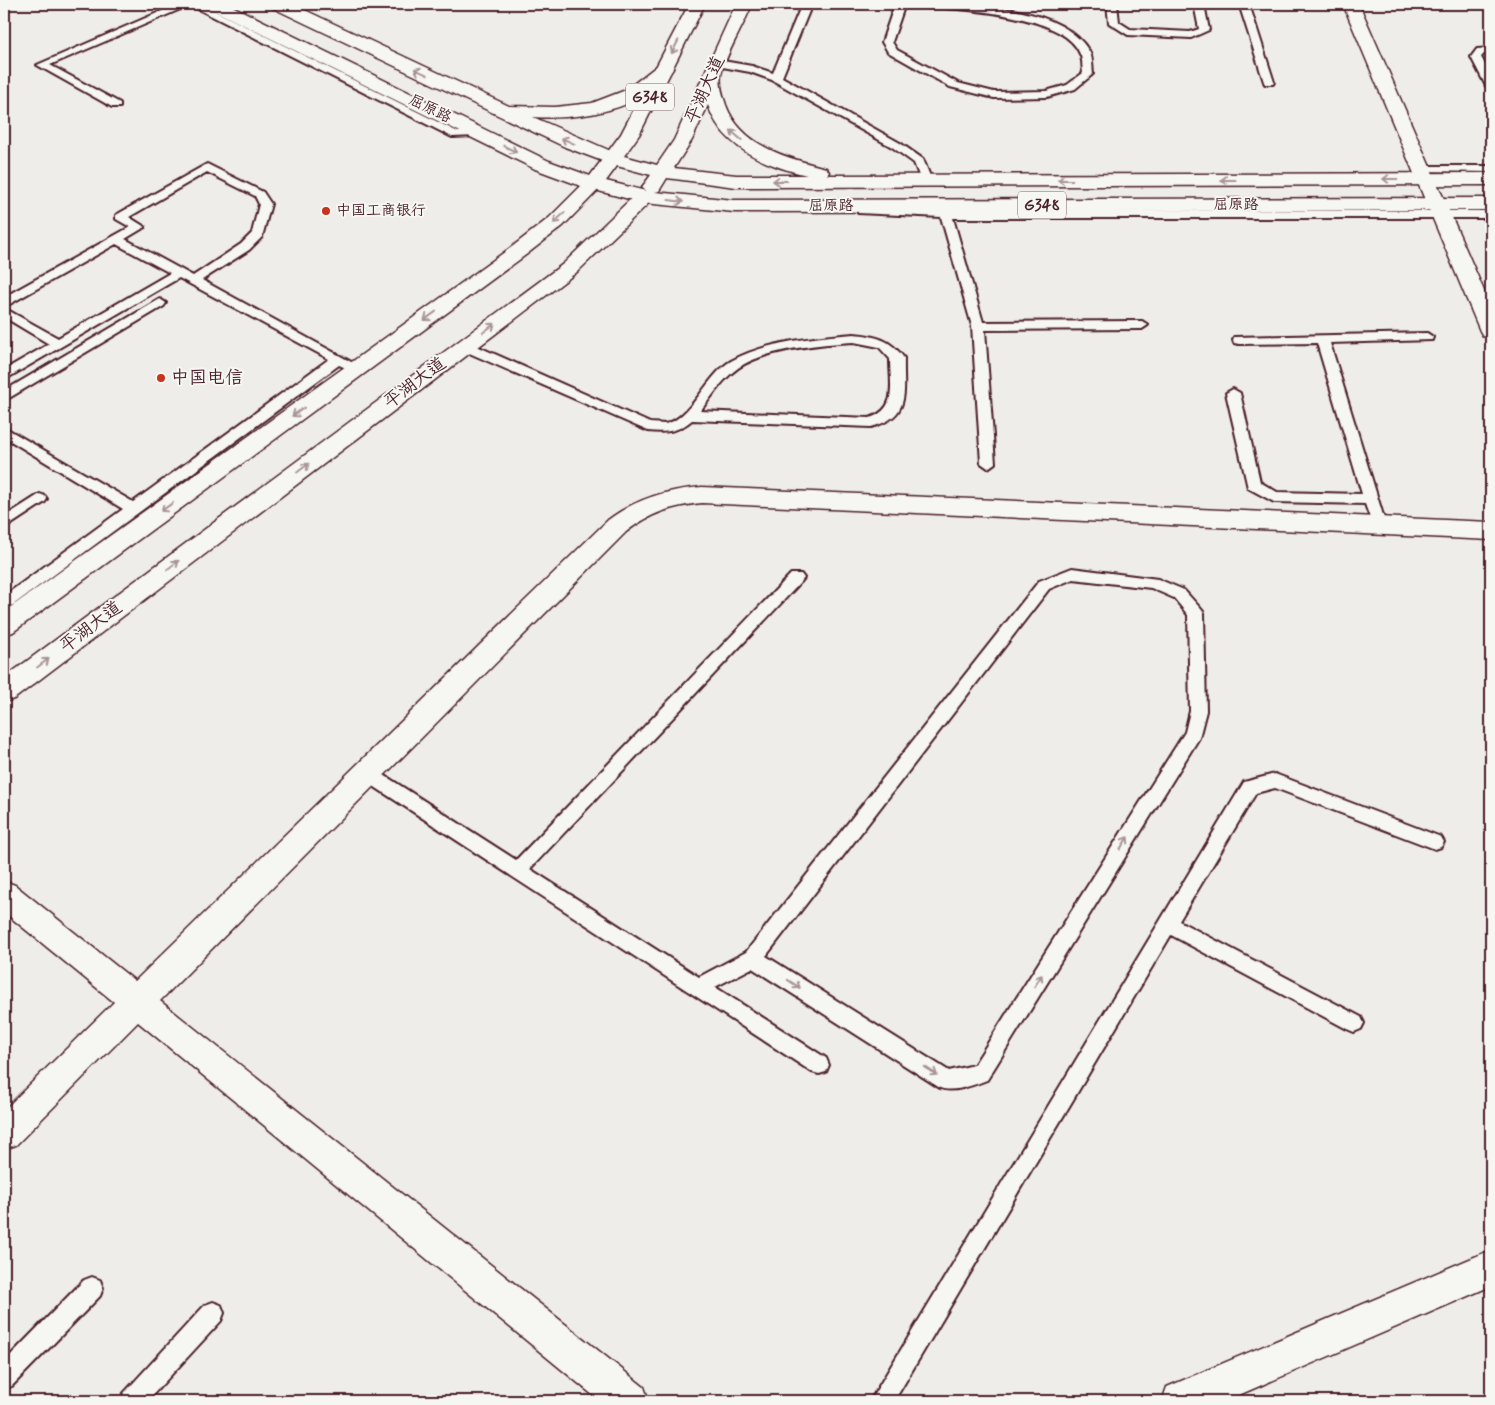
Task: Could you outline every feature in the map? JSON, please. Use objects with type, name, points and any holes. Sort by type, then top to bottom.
[{"type":"main road","name":"屈原路","points":[[215,4],[542,165],[594,184],[644,198],[734,206],[1439,209],[1491,204]]},
{"type":"main road","name":"屈原路","points":[[279,4],[572,143],[614,159],[663,174],[698,180],[897,181],[1424,174],[1491,179]]},
{"type":"main road","name":"G348","points":[[594,184],[630,135],[697,4]]},
{"type":"main road","name":"平湖大道","points":[[4,692],[570,268],[644,198],[663,174],[683,140],[744,4]]},
{"type":"main road","points":[[1351,4],[1491,331]]},
{"type":"main road","points":[[484,102],[508,109],[534,113],[562,113],[590,108],[614,102],[635,92],[653,81],[664,69]]},
{"type":"main road","points":[[715,69],[711,93],[717,111],[730,130],[750,147],[780,161],[816,172],[855,178],[897,181]]},
{"type":"main road","points":[[4,625],[347,364],[520,250],[556,222],[594,184]]},
{"type":"main road","points":[[4,1133],[617,526],[634,512],[656,502],[702,495],[1491,531]]},
{"type":"main road","points":[[4,894],[630,1401]]},
{"type":"main road","points":[[1181,1401],[1491,1268]]},
{"type":"lane","points":[[116,105],[42,65],[186,4]]},
{"type":"lane","points":[[194,4],[456,135],[478,133]]},
{"type":"lane","points":[[776,78],[807,4]]},
{"type":"lane","points":[[900,4],[886,42],[893,52],[954,85],[975,92],[994,95],[1047,94],[1071,87],[1088,74],[1090,60],[1082,46],[1069,35],[1053,26],[1006,7],[930,4]]},
{"type":"lane","points":[[1112,4],[1114,23],[1128,32],[1191,35],[1204,30],[1199,4]]},
{"type":"lane","points":[[1244,4],[1269,82]]},
{"type":"lane","points":[[1491,51],[1481,51],[1476,57],[1491,86]]},
{"type":"lane","points":[[715,69],[752,69],[776,78],[896,145],[919,161],[926,180]]},
{"type":"lane","points":[[4,302],[140,227],[120,217],[207,167],[259,194],[265,204],[258,234],[245,247],[193,281]]},
{"type":"lane","points":[[1424,174],[1491,168]]},
{"type":"lane","points":[[734,206],[946,214],[1439,209],[1491,215]]},
{"type":"lane","points":[[946,214],[978,326],[988,463]]},
{"type":"lane","points":[[4,604],[134,510],[347,364],[116,239]]},
{"type":"lane","points":[[4,376],[178,272]]},
{"type":"lane","points":[[4,397],[160,303]]},
{"type":"lane","points":[[4,312],[58,344]]},
{"type":"lane","points":[[978,326],[1142,325]]},
{"type":"lane","points":[[1239,340],[1427,337]]},
{"type":"lane","points":[[464,346],[648,427],[668,428],[689,415],[718,378],[735,364],[757,354],[810,342],[858,338],[883,343],[896,358],[896,406],[887,417],[871,423],[689,415]]},
{"type":"lane","points":[[1322,339],[1379,526]]},
{"type":"lane","points":[[1233,393],[1254,485],[1274,496],[1371,500]]},
{"type":"lane","points":[[4,431],[134,510]]},
{"type":"lane","points":[[4,524],[40,499]]},
{"type":"lane","points":[[698,987],[753,958],[1044,585],[1072,573],[1153,583],[1179,594],[1196,612],[1198,711],[1193,733],[980,1073],[947,1081],[753,958]]},
{"type":"lane","points":[[517,871],[796,578]]},
{"type":"lane","points":[[366,773],[819,1065]]},
{"type":"lane","points":[[882,1401],[1250,787],[1276,781],[1435,842]]},
{"type":"lane","points":[[1168,924],[1354,1023]]},
{"type":"lane","points":[[4,1378],[92,1288]]},
{"type":"lane","points":[[132,1401],[213,1313]]},
{"type":"place","name":"中国工商银行","points":[[326,211]]},
{"type":"place","name":"中国电信","points":[[161,378]]}]
